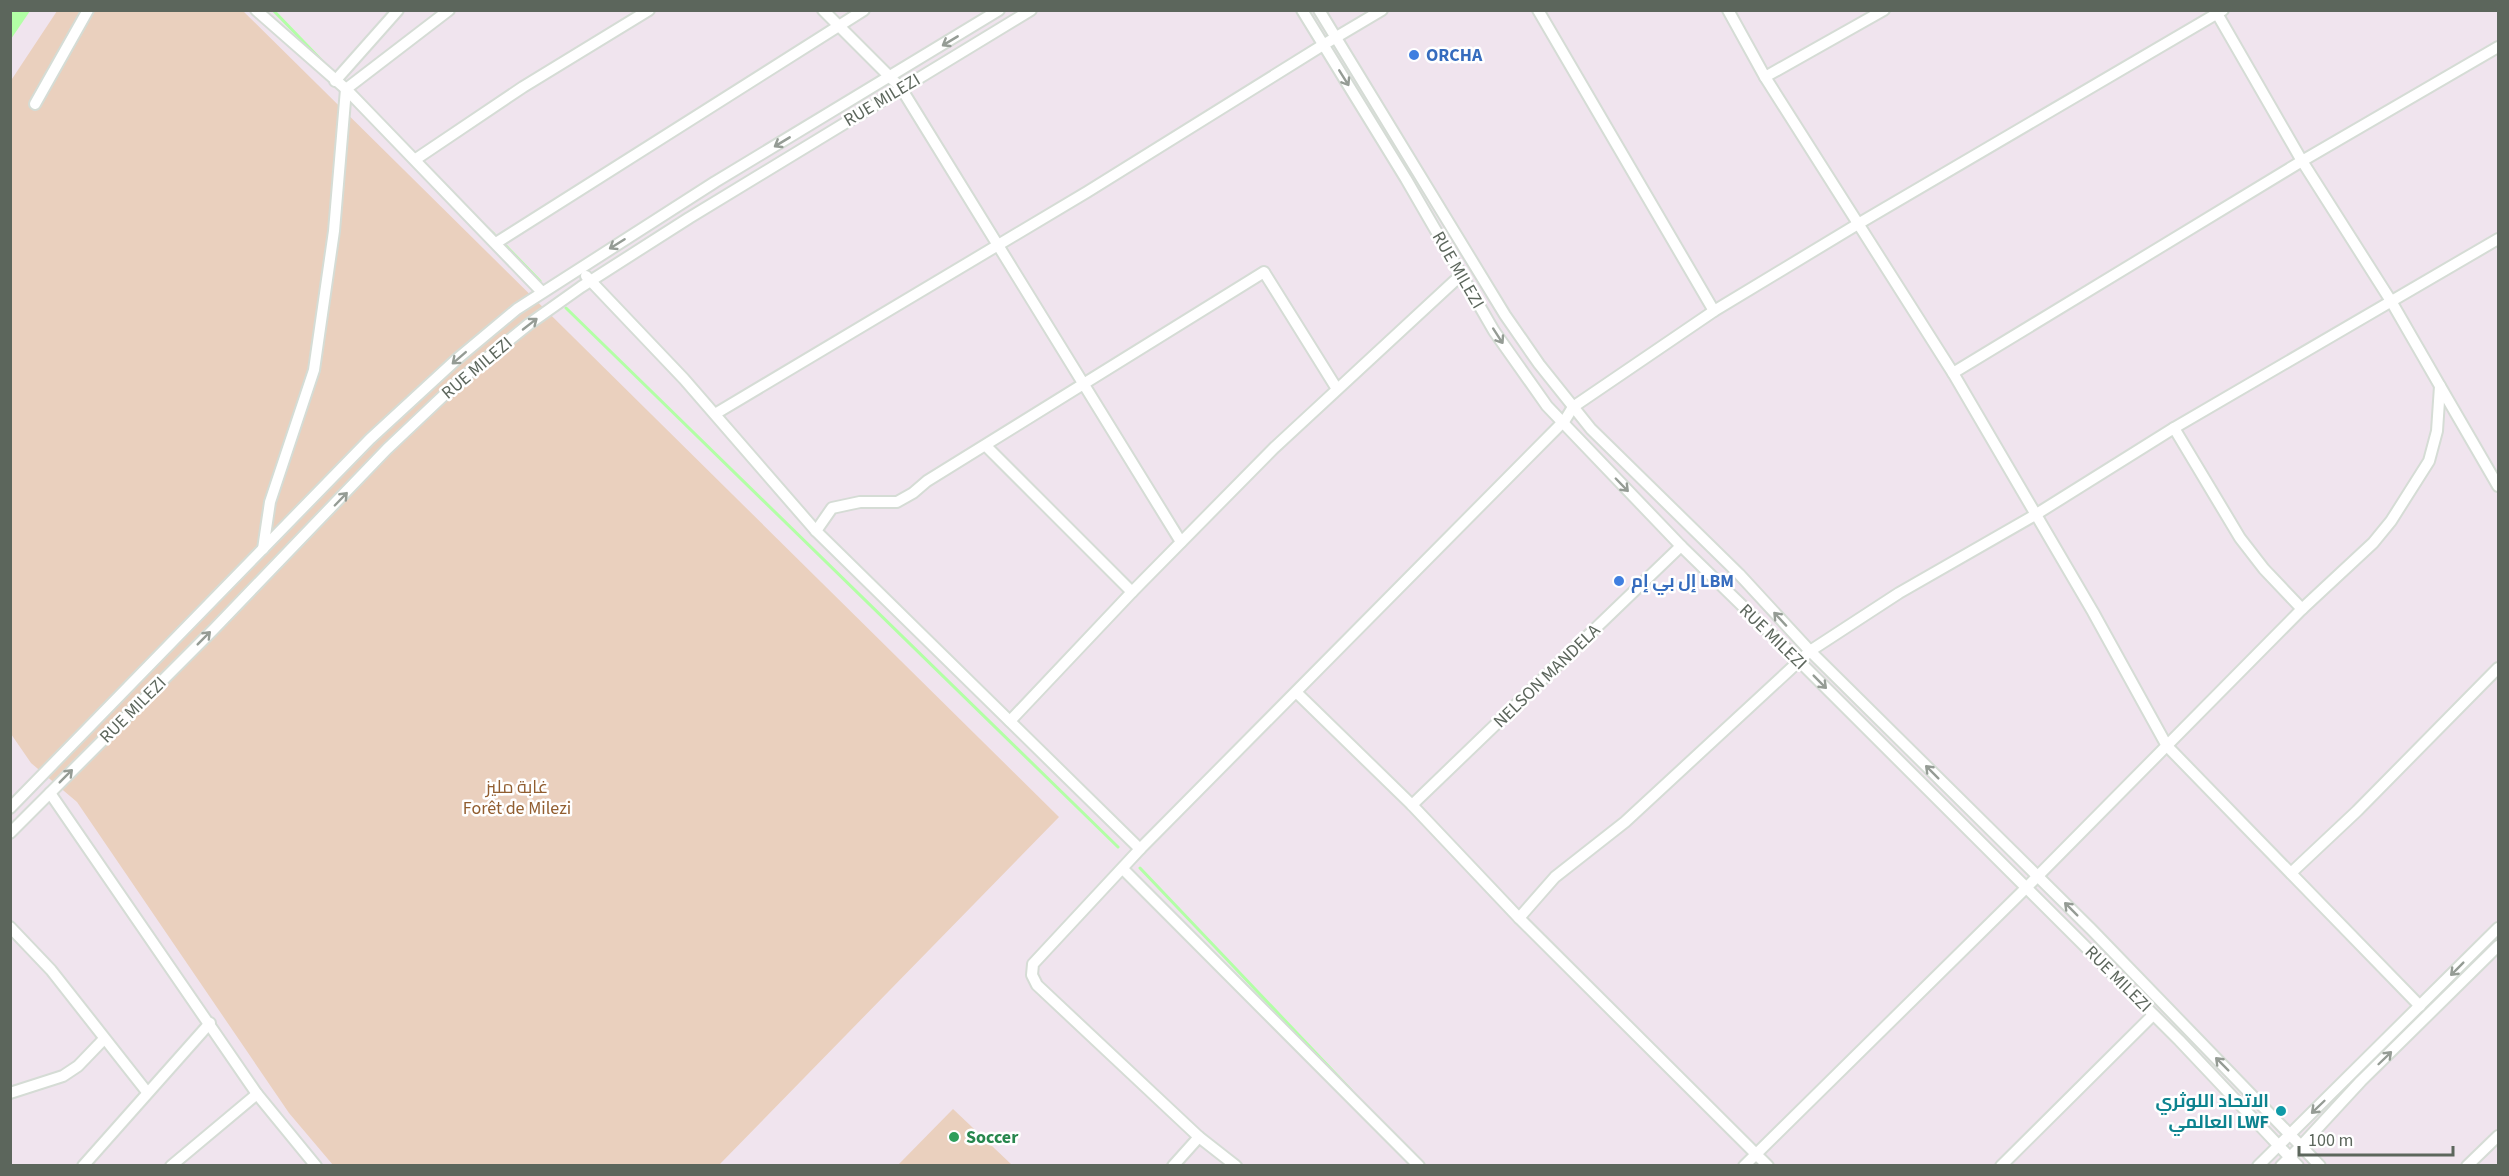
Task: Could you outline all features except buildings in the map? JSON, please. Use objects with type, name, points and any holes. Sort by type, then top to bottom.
[{"type":"street","points":[[35,104],[88,10]]},
{"type":"street","points":[[256,10],[346,89],[542,291]]},
{"type":"street","points":[[335,81],[398,10]]},
{"type":"street","points":[[263,549],[270,502],[314,370],[334,231],[346,89],[449,10]]},
{"type":"street","points":[[416,159],[523,87],[649,10]]},
{"type":"street","points":[[823,10],[902,88],[999,244],[1082,385],[1181,542]]},
{"type":"street","points":[[496,243],[864,10]]},
{"type":"street","name":"RUE MILEZI","points":[[10,808],[370,439],[457,359],[517,309],[579,268],[999,10]]},
{"type":"street","name":"RUE MILEZI","points":[[10,833],[222,620],[387,449],[460,381],[529,324],[590,280],[1031,10]]},
{"type":"street","name":"RUE MILEZI","points":[[1302,10],[1519,369],[1547,406],[1681,546],[2153,1015],[2298,1166]]},
{"type":"street","name":"RUE MILEZI","points":[[1319,10],[1505,315],[1592,429],[1739,574],[1810,651],[2037,876],[2320,1166]]},
{"type":"street","points":[[716,414],[1087,192],[1382,10]]},
{"type":"street","points":[[1538,10],[1714,311]]},
{"type":"street","points":[[1728,10],[1765,77],[1953,373],[2093,612],[2167,746],[2420,1006]]},
{"type":"street","points":[[1765,77],[1884,10]]},
{"type":"street","points":[[1236,1166],[1199,1137],[1037,985],[1032,975],[1033,964],[1140,849],[1298,693],[1562,423],[1573,407],[1714,311],[2218,12],[2302,161],[2391,301],[2499,486]]},
{"type":"street","points":[[1953,373],[2302,161],[2499,47]]},
{"type":"street","points":[[1519,918],[1555,877],[1625,822],[1810,651],[1899,593],[2036,515],[2174,428],[2499,239]]},
{"type":"street","points":[[579,268],[716,414],[816,531],[1140,849]]},
{"type":"street","points":[[816,531],[832,508],[860,502],[897,502],[1263,272],[1337,389]]},
{"type":"street","points":[[1010,721],[1132,592],[1274,448],[1461,275]]},
{"type":"street","points":[[1744,1166],[2026,888],[2302,609],[2373,543],[2415,486],[2429,461],[2437,431],[2440,386]]},
{"type":"street","points":[[2174,428],[2240,538],[2264,569],[2302,609]]},
{"type":"street","points":[[987,446],[1132,592]]},
{"type":"street","name":"NELSON MANDELA","points":[[1412,805],[1681,546]]},
{"type":"street","points":[[2291,873],[2357,811],[2499,668]]},
{"type":"street","points":[[1298,693],[1412,805],[1519,918],[1768,1166]]},
{"type":"street","points":[[50,793],[257,1094],[316,1166]]},
{"type":"street","points":[[1123,869],[1419,1166]]},
{"type":"street","points":[[10,927],[51,970],[147,1092]]},
{"type":"street","points":[[2258,1166],[2499,928]]},
{"type":"street","points":[[2281,1166],[2361,1081],[2499,946]]},
{"type":"street","points":[[2001,1166],[2153,1015]]},
{"type":"street","points":[[83,1166],[210,1023]]},
{"type":"street","points":[[10,1093],[63,1076],[78,1066],[104,1040]]},
{"type":"street","points":[[171,1166],[257,1094]]},
{"type":"street","points":[[2467,1166],[2499,1136]]},
{"type":"street","points":[[1173,1166],[1199,1137]]},
{"type":"green space","name":"غابة مليز Forêt de Milezi","points":[[57,11],[243,11],[1059,817],[719,1165],[333,1165],[289,1113],[77,802],[31,763],[11,734],[10,82]]},
{"type":"green space","name":"Soccer","points":[[953,1109],[1012,1165],[898,1165]]},
{"type":"shaded area","points":[[10,11],[30,11],[11,39]]},
{"type":"waterway","points":[[273,10],[327,66]]},
{"type":"waterway","points":[[484,225],[494,234]]},
{"type":"waterway","points":[[506,246],[540,281]]},
{"type":"waterway","points":[[566,308],[1118,847]]},
{"type":"waterway","points":[[1140,868],[1351,1090]]},
{"type":"place","name":"ORCHA","points":[[1414,55]]},
{"type":"place","name":"إل بي إم LBM","points":[[1619,581]]},
{"type":"place","name":"الاتحاد اللوثري العالمي LWF","points":[[2281,1111]]},
{"type":"place","name":"Soccer","points":[[954,1137]]}]
